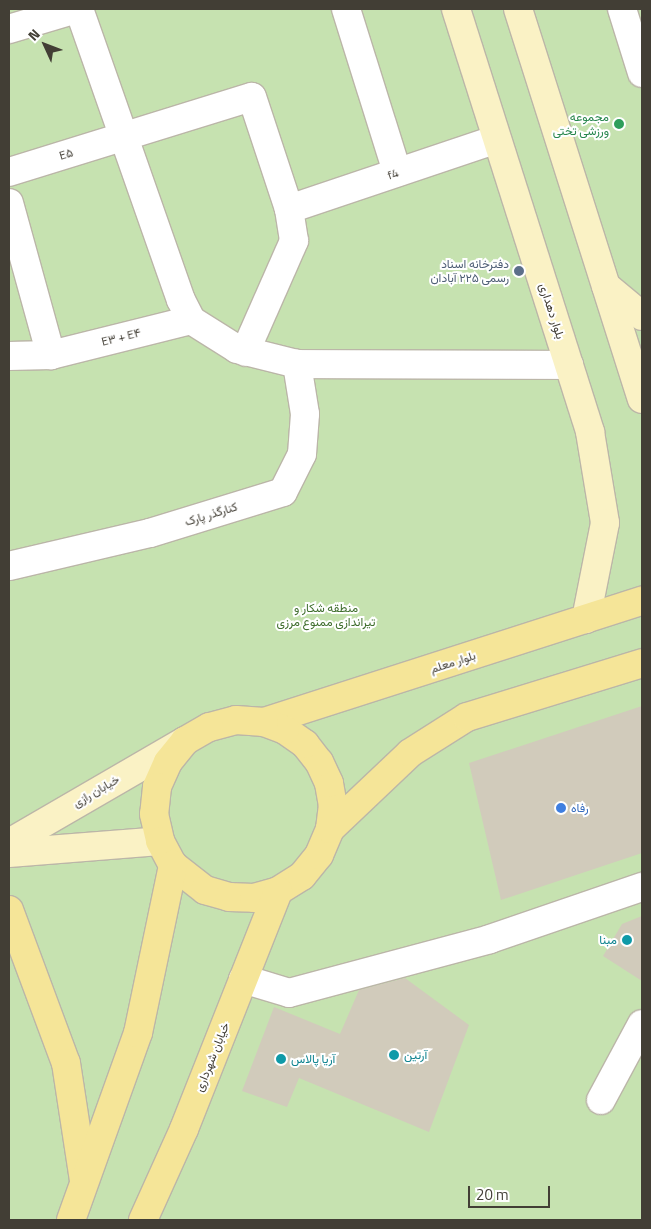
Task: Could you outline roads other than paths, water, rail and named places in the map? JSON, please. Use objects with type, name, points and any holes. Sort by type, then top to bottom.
[{"type":"main road","name":"بلوار دهداری","points":[[456,9],[590,432],[605,523],[586,619]]},
{"type":"main road","points":[[518,9],[642,399]]},
{"type":"main road","points":[[606,286],[642,316]]},
{"type":"main road","name":"بلوار معلم","points":[[264,722],[642,601]]},
{"type":"main road","points":[[330,829],[410,753],[467,717],[642,663]]},
{"type":"main road","points":[[236,720],[264,722],[286,730],[305,744],[319,762],[329,783],[332,806],[330,829],[319,855],[302,876],[278,891],[254,898],[229,897],[205,890],[173,865],[160,841],[154,814],[157,787],[168,762],[185,741],[218,725],[236,720]]},
{"type":"main road","name":"خیابان رازی","points":[[9,844],[185,741]]},
{"type":"main road","points":[[9,853],[160,841]]},
{"type":"main road","points":[[71,1220],[138,1033],[173,865]]},
{"type":"main road","name":"خیابان شهرداری","points":[[143,1220],[184,1129],[278,891]]},
{"type":"main road","points":[[9,910],[66,1063],[85,1185]]},
{"type":"street","points":[[9,29],[77,9],[191,320],[245,352],[297,364],[569,365]]},
{"type":"street","points":[[346,9],[397,172]]},
{"type":"street","points":[[622,9],[642,74]]},
{"type":"street","name":"E۵","points":[[9,172],[252,97],[289,209]]},
{"type":"street","name":"f4","points":[[289,209],[497,139]]},
{"type":"street","points":[[9,203],[13,235],[51,355]]},
{"type":"street","points":[[245,352],[294,241],[289,209]]},
{"type":"street","name":"E۳ + E۴","points":[[9,356],[51,355],[191,320]]},
{"type":"street","name":"کنارگذر پارک","points":[[9,566],[150,533],[283,492],[302,454],[305,414],[297,364]]},
{"type":"street","points":[[243,979],[289,993],[298,991],[490,939],[642,887]]},
{"type":"street","points":[[601,1100],[642,1024]]},
{"type":"place","name":"مجموعه ورزشی تختی","points":[[619,124]]},
{"type":"place","name":"دفترخانه اسناد رسمی ۲۲۵ آبادان","points":[[519,271]]},
{"type":"place","name":"رفاه","points":[[561,808]]},
{"type":"place","name":"مبنا","points":[[627,940]]},
{"type":"place","name":"آرتین","points":[[394,1055]]},
{"type":"place","name":"آریا پالاس","points":[[281,1059]]},
{"type":"park label","name":"منطقه شکار و تیراندازی ممنوع مرزی","points":[[326,615]]}]
